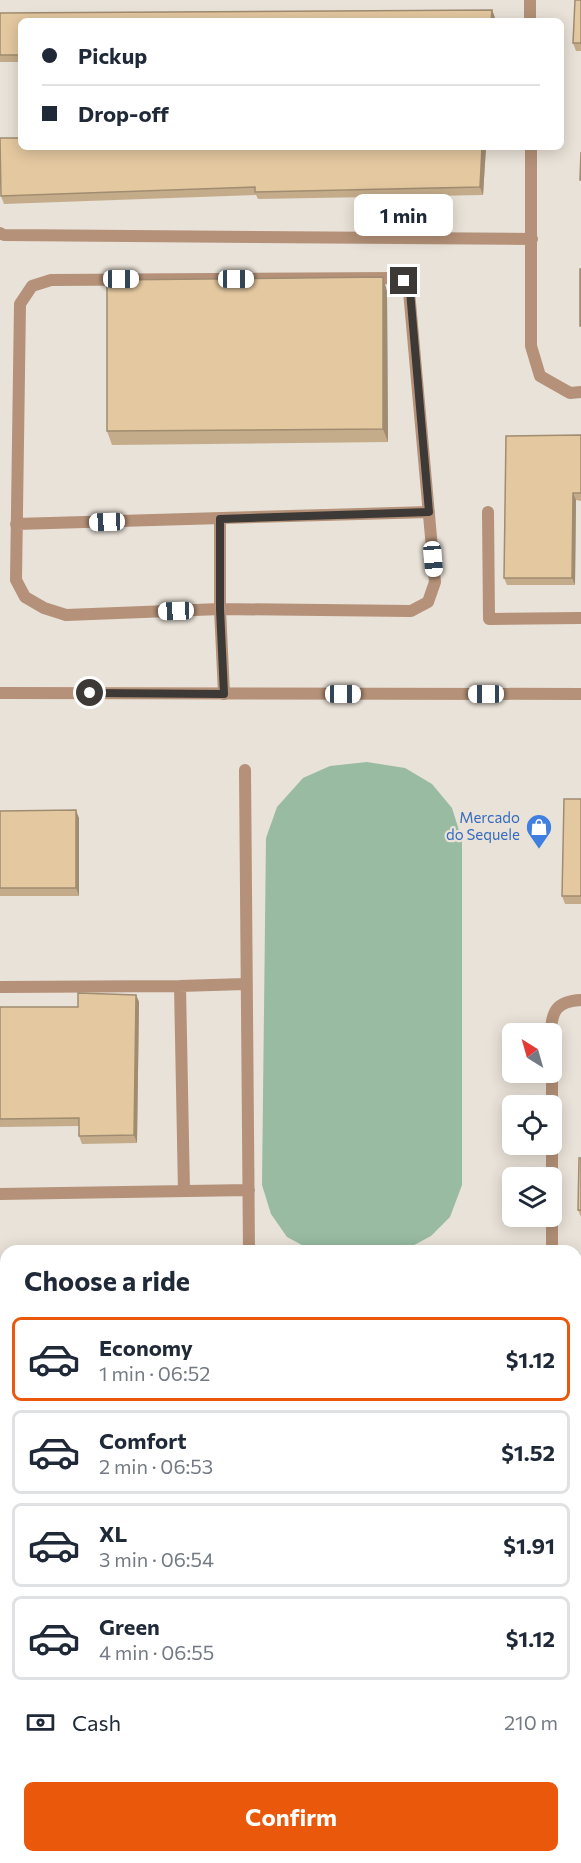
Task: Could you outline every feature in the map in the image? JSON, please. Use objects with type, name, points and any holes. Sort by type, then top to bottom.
[{"type":"street","points":[[530,0],[530,18]]},
{"type":"street","points":[[531,150],[531,346],[540,376],[570,393],[581,392]]},
{"type":"street","points":[[0,233],[4,235],[532,239]]},
{"type":"street","points":[[397,278],[404,281],[410,291],[435,582],[428,602],[411,611],[220,609],[66,615],[44,608],[26,597],[16,580],[16,524],[20,304],[32,286],[51,280],[397,278]]},
{"type":"street","points":[[16,524],[429,512]]},
{"type":"street","points":[[488,512],[489,619],[581,618]]},
{"type":"street","points":[[220,519],[220,609],[224,694]]},
{"type":"street","points":[[0,693],[581,694]]},
{"type":"street","points":[[245,770],[245,984],[249,1245]]},
{"type":"street","points":[[0,987],[245,984]]},
{"type":"street","points":[[180,986],[184,1191]]},
{"type":"street","points":[[551,1023],[551,1018],[558,1007],[570,1000],[581,1000]]},
{"type":"street","points":[[552,1155],[552,1245]]},
{"type":"street","points":[[0,1194],[249,1190]]},
{"type":"green space","points":[[367,762],[405,768],[432,784],[452,808],[462,840],[462,1185],[450,1217],[431,1236],[414,1245],[302,1245],[287,1237],[271,1214],[262,1185],[266,838],[277,807],[303,778],[330,766]]},
{"type":"building","points":[[575,0],[581,0],[581,43],[573,43]]},
{"type":"building","points":[[492,10],[491,18],[18,18],[18,55],[0,55],[0,13]]},
{"type":"building","points":[[0,138],[18,138],[18,150],[482,150],[480,187],[255,192],[255,187],[1,196]]},
{"type":"building","points":[[581,269],[581,326],[580,326]]},
{"type":"building","points":[[383,277],[383,429],[107,431],[107,280]]},
{"type":"building","points":[[581,435],[581,493],[573,493],[572,578],[504,578],[506,436]]},
{"type":"building","points":[[564,799],[581,799],[581,896],[562,896]]},
{"type":"building","points":[[76,810],[76,888],[0,888],[0,811]]},
{"type":"building","points":[[78,993],[136,995],[134,1135],[79,1136],[79,1118],[0,1119],[0,1007],[78,1007]]},
{"type":"building","points":[[579,1158],[581,1158],[581,1210],[578,1210]]},
{"type":"place","name":"Mercado do Sequele","points":[[539,850]]},
{"type":"route","points":[[90,693],[224,694],[220,609],[220,519],[429,512],[410,291],[404,281]]}]
